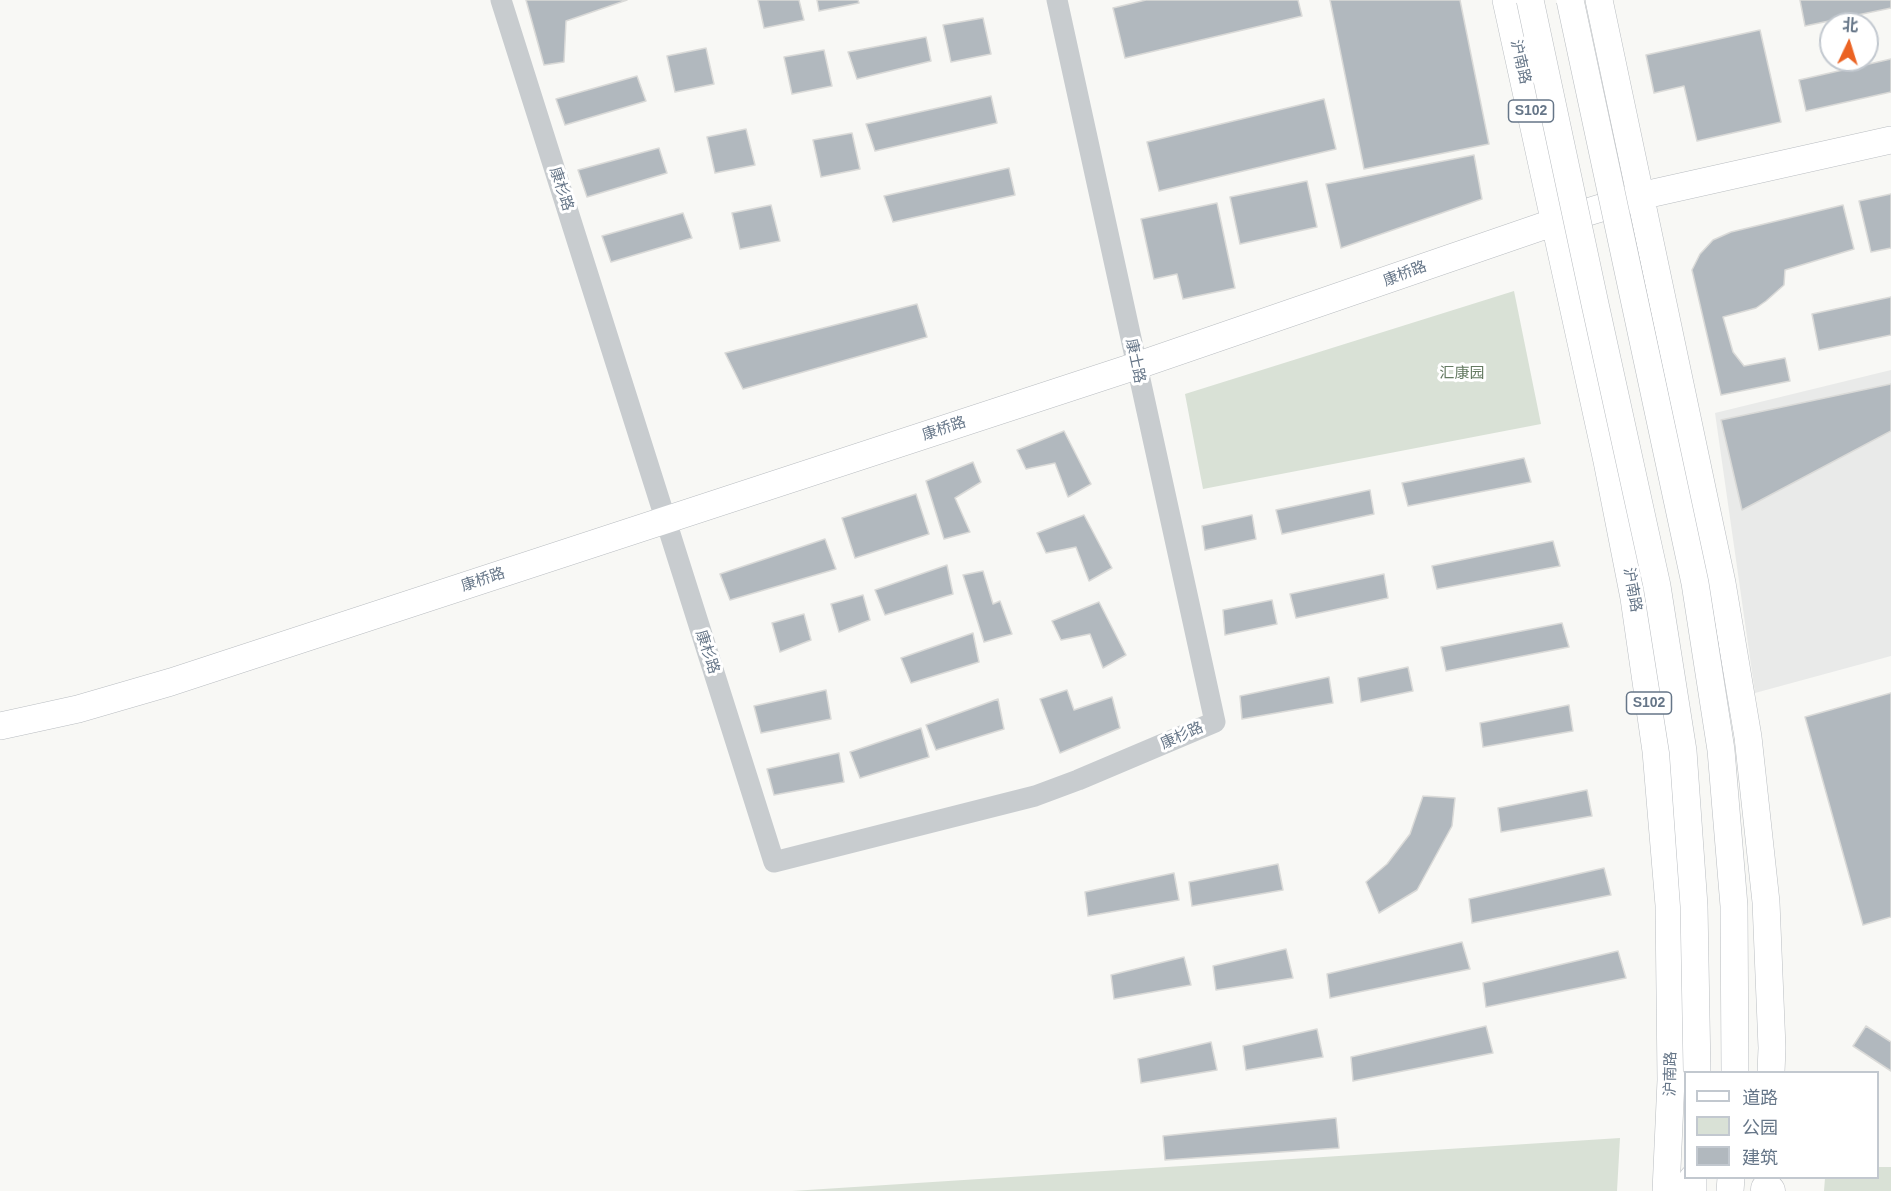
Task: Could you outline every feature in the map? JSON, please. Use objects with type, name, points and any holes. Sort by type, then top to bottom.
[{"type":"main road","name":"沪南路","points":[[1506,0],[1607,461],[1634,598],[1656,751],[1670,905],[1671,1080],[1666,1191]]},
{"type":"main road","points":[[1530,0],[1594,304],[1657,586],[1672,680],[1683,751],[1693,894],[1697,1071]]},
{"type":"main road","points":[[1570,0],[1695,583],[1721,750],[1734,906],[1735,1071]]},
{"type":"main road","points":[[1599,0],[1719,572],[1748,736],[1766,902],[1771,1071]]},
{"type":"main road","name":"康桥路","points":[[0,726],[78,709],[132,694],[1136,366],[1555,222],[1640,196],[1891,140]]},
{"type":"street","name":"康杉路","points":[[501,0],[774,862],[1035,796],[1215,722]]},
{"type":"street","name":"康士路","points":[[1057,0],[1215,722]]},
{"type":"shaded area","points":[[1891,370],[1891,656],[1755,693],[1715,413]]},
{"type":"green space","name":"汇康园","points":[[1514,291],[1541,424],[1203,489],[1185,394]]},
{"type":"green space","points":[[1620,1138],[1617,1191],[792,1191]]},
{"type":"green space","points":[[1879,1167],[1891,1167],[1891,1191],[1824,1191],[1825,1179],[1879,1179]]},
{"type":"building","points":[[526,0],[627,0],[566,21],[564,62],[544,65]]},
{"type":"building","points":[[758,0],[799,0],[804,20],[764,28]]},
{"type":"building","points":[[817,0],[858,0],[859,3],[819,11]]},
{"type":"building","points":[[1146,0],[1298,0],[1302,16],[1125,58],[1113,8]]},
{"type":"building","points":[[1330,0],[1460,0],[1489,144],[1364,169]]},
{"type":"building","points":[[1800,0],[1891,0],[1891,8],[1872,12],[1819,12],[1819,23],[1805,26]]},
{"type":"building","points":[[983,18],[991,54],[951,62],[943,25]]},
{"type":"building","points":[[1760,30],[1781,122],[1697,141],[1684,86],[1654,93],[1646,55]]},
{"type":"building","points":[[926,37],[931,61],[857,79],[848,52]]},
{"type":"building","points":[[706,48],[714,84],[675,92],[667,56]]},
{"type":"building","points":[[824,50],[832,86],[792,94],[784,57]]},
{"type":"building","points":[[1891,59],[1891,92],[1806,111],[1799,80],[1834,72],[1879,72],[1879,62]]},
{"type":"building","points":[[637,76],[646,101],[565,125],[556,99]]},
{"type":"building","points":[[991,96],[997,123],[875,151],[866,124]]},
{"type":"building","points":[[1324,99],[1336,149],[1159,191],[1147,142]]},
{"type":"building","points":[[746,129],[755,165],[715,173],[707,137]]},
{"type":"building","points":[[852,133],[860,169],[821,177],[813,140]]},
{"type":"building","points":[[659,148],[667,173],[587,197],[578,170]]},
{"type":"building","points":[[1474,155],[1482,199],[1341,248],[1326,184]]},
{"type":"building","points":[[1009,168],[1015,195],[893,222],[884,196]]},
{"type":"building","points":[[1307,181],[1317,227],[1240,244],[1230,197]]},
{"type":"building","points":[[1891,194],[1891,248],[1871,252],[1859,201]]},
{"type":"building","points":[[1217,203],[1235,288],[1183,299],[1177,274],[1154,279],[1141,219]]},
{"type":"building","points":[[771,205],[780,241],[740,249],[732,213]]},
{"type":"building","points":[[1843,205],[1854,249],[1785,270],[1784,285],[1766,301],[1756,308],[1723,317],[1733,352],[1744,366],[1785,358],[1790,381],[1721,395],[1692,270],[1700,254],[1713,240],[1731,232]]},
{"type":"building","points":[[683,213],[692,238],[611,262],[602,236]]},
{"type":"building","points":[[1891,297],[1891,335],[1819,350],[1812,314]]},
{"type":"building","points":[[917,304],[927,337],[743,389],[725,353]]},
{"type":"building","points":[[1891,384],[1891,431],[1742,510],[1721,420]]},
{"type":"building","points":[[1064,431],[1091,484],[1068,497],[1055,463],[1026,469],[1017,450]]},
{"type":"building","points":[[1524,458],[1531,482],[1408,506],[1402,483]]},
{"type":"building","points":[[973,462],[981,482],[955,498],[970,532],[944,539],[926,481]]},
{"type":"building","points":[[1370,490],[1374,514],[1282,534],[1276,510]]},
{"type":"building","points":[[916,494],[929,534],[855,558],[842,518]]},
{"type":"building","points":[[1084,515],[1112,568],[1089,581],[1076,547],[1046,553],[1037,533]]},
{"type":"building","points":[[1252,515],[1256,539],[1205,550],[1202,526]]},
{"type":"building","points":[[825,539],[836,569],[730,600],[720,574]]},
{"type":"building","points":[[1553,541],[1560,566],[1437,589],[1432,566]]},
{"type":"building","points":[[947,565],[953,594],[885,615],[875,590]]},
{"type":"building","points":[[983,571],[993,604],[1000,601],[1012,634],[984,642],[963,575]]},
{"type":"building","points":[[1384,574],[1388,598],[1296,618],[1290,594]]},
{"type":"building","points":[[863,595],[870,620],[839,632],[831,604]]},
{"type":"building","points":[[1272,600],[1277,624],[1225,635],[1223,610]]},
{"type":"building","points":[[1099,602],[1126,655],[1103,668],[1090,634],[1061,640],[1052,621]]},
{"type":"building","points":[[804,614],[811,640],[780,652],[772,623]]},
{"type":"building","points":[[1562,623],[1569,647],[1446,671],[1441,647]]},
{"type":"building","points":[[973,633],[979,662],[911,683],[901,658]]},
{"type":"building","points":[[1408,667],[1413,691],[1361,702],[1358,678]]},
{"type":"building","points":[[1329,677],[1333,703],[1242,719],[1240,696]]},
{"type":"building","points":[[826,690],[831,719],[761,733],[754,706]]},
{"type":"building","points":[[1067,690],[1074,710],[1112,697],[1120,728],[1060,753],[1040,699]]},
{"type":"building","points":[[1891,693],[1891,917],[1863,925],[1805,717]]},
{"type":"building","points":[[998,699],[1004,729],[936,750],[926,725]]},
{"type":"building","points":[[1569,705],[1573,731],[1483,747],[1480,723]]},
{"type":"building","points":[[921,728],[929,757],[860,778],[850,752]]},
{"type":"building","points":[[839,753],[844,782],[774,795],[767,769]]},
{"type":"building","points":[[1587,790],[1592,816],[1501,832],[1498,808]]},
{"type":"building","points":[[1423,796],[1455,798],[1452,826],[1417,890],[1379,913],[1366,882],[1387,864],[1410,834]]},
{"type":"building","points":[[1278,864],[1283,890],[1192,906],[1189,882]]},
{"type":"building","points":[[1604,868],[1611,895],[1472,923],[1469,899]]},
{"type":"building","points":[[1174,873],[1179,900],[1088,916],[1085,892]]},
{"type":"building","points":[[1462,942],[1470,969],[1330,998],[1327,974]]},
{"type":"building","points":[[1286,949],[1293,978],[1216,990],[1213,966]]},
{"type":"building","points":[[1618,951],[1626,978],[1486,1007],[1483,983]]},
{"type":"building","points":[[1184,957],[1191,985],[1114,999],[1111,975]]},
{"type":"building","points":[[1486,1026],[1493,1053],[1353,1081],[1351,1057]]},
{"type":"building","points":[[1866,1026],[1891,1042],[1891,1071],[1853,1046]]},
{"type":"building","points":[[1317,1029],[1323,1057],[1246,1070],[1243,1046]]},
{"type":"building","points":[[1211,1042],[1217,1070],[1141,1083],[1138,1059]]},
{"type":"building","points":[[1336,1118],[1339,1148],[1165,1160],[1163,1136]]}]
